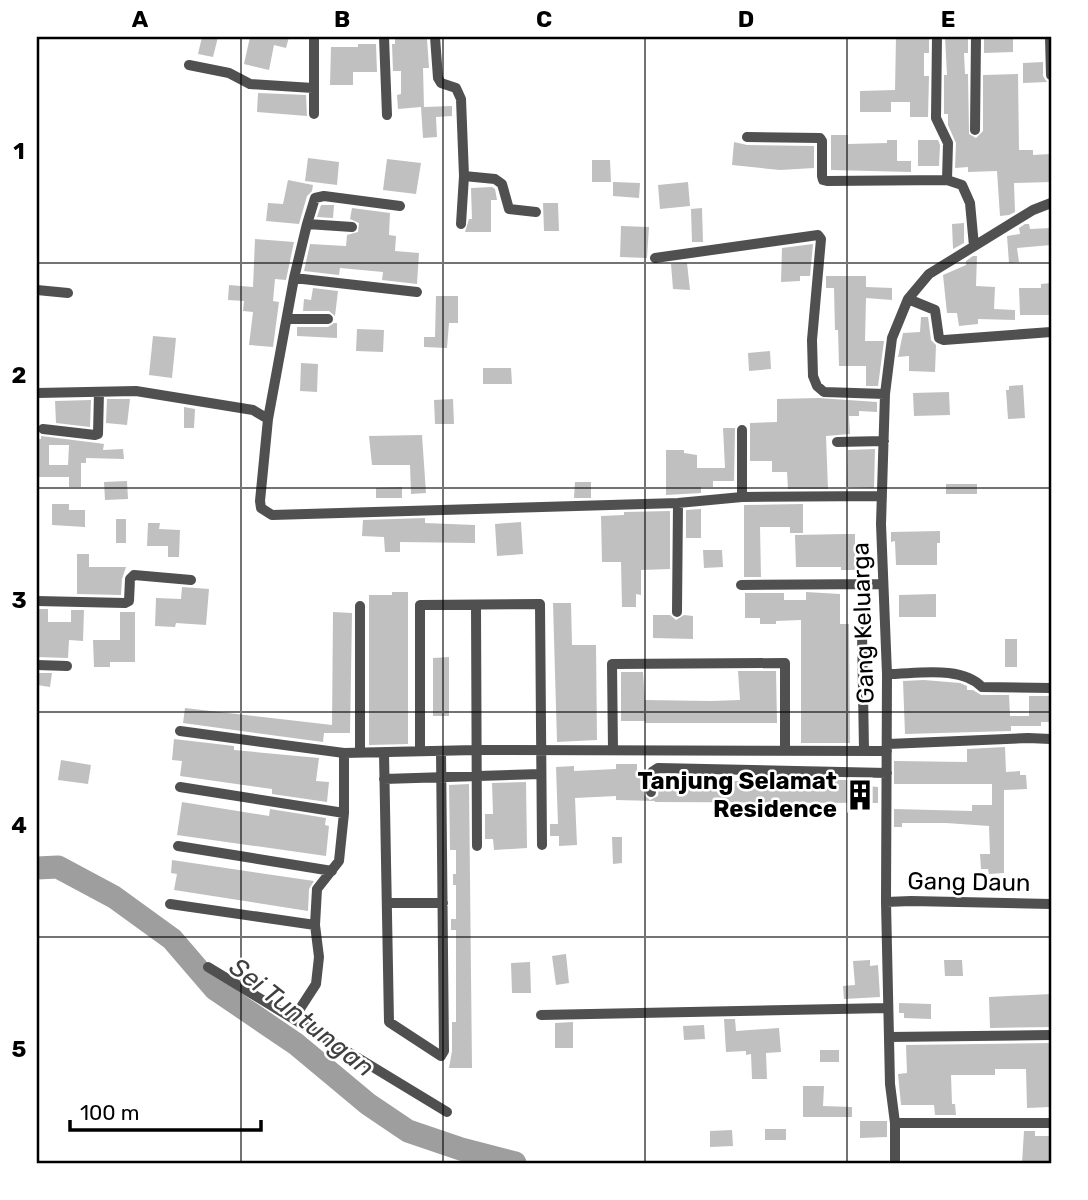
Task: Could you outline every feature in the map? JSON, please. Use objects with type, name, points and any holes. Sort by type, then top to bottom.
[{"type":"street","points":[[314,37],[314,114]]},
{"type":"street","points":[[384,37],[387,115]]},
{"type":"street","points":[[435,37],[438,78],[445,85],[456,88],[461,99],[464,176],[461,224]]},
{"type":"street","points":[[937,37],[936,118],[948,143],[947,180]]},
{"type":"street","points":[[975,130],[976,37]]},
{"type":"street","points":[[1050,37],[1051,75]]},
{"type":"street","points":[[189,65],[229,73],[250,84],[313,88]]},
{"type":"street","points":[[747,137],[820,138],[822,176],[823,180],[827,181],[947,180],[962,185],[970,203],[974,246]]},
{"type":"street","points":[[464,176],[495,179],[502,184],[509,209],[536,212]]},
{"type":"street","points":[[400,206],[318,196],[314,200],[294,278],[268,419],[260,501],[261,508],[272,515],[678,503],[742,497],[882,496]]},
{"type":"street","name":"Gang Keluarga","points":[[895,1163],[888,1008],[888,747],[882,496],[885,394],[892,338],[911,295],[929,274],[1033,210],[1051,202]]},
{"type":"street","points":[[307,224],[352,228]]},
{"type":"street","points":[[655,258],[818,235],[821,239],[812,340],[813,376],[817,386],[824,392],[885,394]]},
{"type":"street","points":[[294,278],[417,292]]},
{"type":"street","points":[[37,290],[68,293]]},
{"type":"street","points":[[911,295],[935,310],[939,338],[944,340],[1051,332]]},
{"type":"street","points":[[287,319],[328,319]]},
{"type":"street","points":[[37,393],[136,391],[253,410],[268,419]]},
{"type":"street","points":[[43,429],[95,435],[98,433],[99,392]]},
{"type":"street","points":[[742,430],[742,497]]},
{"type":"street","points":[[837,442],[884,441]]},
{"type":"street","points":[[677,612],[678,503]]},
{"type":"street","points":[[37,601],[125,603],[129,601],[130,579],[134,575],[191,580]]},
{"type":"street","points":[[741,585],[883,584]]},
{"type":"street","points":[[421,751],[420,605],[540,604],[542,845]]},
{"type":"street","points":[[475,605],[477,846]]},
{"type":"street","points":[[360,606],[360,753]]},
{"type":"street","points":[[862,632],[864,750]]},
{"type":"street","points":[[613,750],[612,664],[785,663],[785,751]]},
{"type":"street","points":[[37,665],[67,666]]},
{"type":"street","points":[[887,674],[951,674],[974,679],[982,687],[1051,688]]},
{"type":"street","points":[[180,731],[344,753],[476,750],[864,750],[1028,738],[1051,739]]},
{"type":"street","points":[[384,753],[389,1022],[441,1056],[444,1051],[441,751]]},
{"type":"street","points":[[293,1018],[316,984],[319,957],[315,925],[317,889],[339,861],[344,813],[344,753]]},
{"type":"street","points":[[651,792],[652,772],[657,768],[887,773]]},
{"type":"street","points":[[384,779],[541,774]]},
{"type":"street","points":[[180,788],[344,813]]},
{"type":"street","points":[[178,846],[332,871]]},
{"type":"street","name":"Gang Daun","points":[[886,902],[1051,904]]},
{"type":"street","points":[[387,903],[443,903]]},
{"type":"street","points":[[170,904],[315,925]]},
{"type":"street","points":[[208,967],[447,1112]]},
{"type":"street","points":[[541,1016],[888,1008]]},
{"type":"street","points":[[889,1037],[1051,1035]]},
{"type":"street","points":[[895,1123],[1051,1123]]},
{"type":"building","points":[[202,37],[218,37],[213,57],[198,54]]},
{"type":"building","points":[[250,37],[289,37],[286,48],[274,45],[269,70],[244,64]]},
{"type":"building","points":[[395,37],[427,39],[429,68],[423,68],[424,107],[452,106],[452,116],[436,117],[437,137],[423,138],[421,107],[398,109],[401,71],[393,71],[392,44],[395,44]]},
{"type":"building","points":[[896,37],[929,37],[929,53],[924,53],[924,76],[929,76],[928,117],[910,117],[910,102],[891,102],[891,112],[860,112],[860,91],[895,90]]},
{"type":"building","points":[[945,37],[968,37],[968,53],[964,53],[965,74],[968,74],[969,134],[976,138],[983,131],[983,75],[1018,74],[1019,150],[1033,150],[1033,155],[1051,154],[1051,182],[1014,183],[1015,212],[1009,215],[1000,216],[997,171],[968,172],[968,167],[955,168],[956,143],[948,125],[948,114],[944,114],[944,75],[947,75]]},
{"type":"building","points":[[984,37],[1013,37],[1013,52],[984,53]]},
{"type":"building","points":[[358,44],[376,44],[377,72],[353,72],[353,85],[330,85],[331,47],[358,47]]},
{"type":"building","points":[[1043,62],[1043,76],[1047,82],[1023,83],[1023,63]]},
{"type":"building","points":[[258,93],[306,95],[307,116],[257,112]]},
{"type":"building","points":[[831,135],[848,135],[848,144],[887,143],[887,140],[897,140],[897,161],[911,161],[911,172],[831,170]]},
{"type":"building","points":[[918,140],[938,140],[939,166],[918,166]]},
{"type":"building","points":[[734,142],[747,145],[814,146],[814,168],[780,170],[732,165]]},
{"type":"building","points":[[308,158],[339,162],[337,185],[305,181]]},
{"type":"building","points":[[387,159],[421,163],[416,194],[383,190]]},
{"type":"building","points":[[592,160],[610,160],[611,182],[592,182]]},
{"type":"building","points":[[288,180],[313,185],[299,224],[266,221],[268,203],[283,204]]},
{"type":"building","points":[[613,182],[640,183],[639,198],[613,196]]},
{"type":"building","points":[[688,182],[690,206],[660,209],[658,185]]},
{"type":"building","points":[[492,187],[497,200],[491,200],[491,232],[465,232],[469,219],[472,219],[471,188]]},
{"type":"building","points":[[543,203],[558,203],[559,231],[544,231]]},
{"type":"building","points":[[321,205],[334,205],[333,218],[317,217]]},
{"type":"building","points":[[352,208],[390,213],[389,235],[396,236],[395,251],[419,253],[417,284],[382,280],[383,272],[340,268],[339,275],[304,271],[310,244],[346,246],[347,235],[358,232],[359,223],[350,219]]},
{"type":"building","points":[[702,208],[703,242],[692,242],[691,209]]},
{"type":"building","points":[[964,223],[964,243],[953,249],[952,224]]},
{"type":"building","points":[[1029,224],[1030,229],[1051,228],[1051,245],[1017,248],[1019,262],[1009,263],[1007,236],[1020,234],[1019,228]]},
{"type":"building","points":[[621,226],[649,227],[647,258],[620,257]]},
{"type":"building","points":[[255,239],[294,242],[286,280],[275,279],[273,301],[279,302],[273,347],[249,345],[253,312],[243,311],[244,301],[228,300],[229,285],[253,287]]},
{"type":"building","points":[[813,244],[810,276],[800,276],[800,281],[781,282],[782,248]]},
{"type":"building","points":[[977,256],[976,286],[995,287],[994,309],[1015,310],[1015,320],[978,319],[978,324],[959,326],[957,313],[947,313],[943,275],[966,265],[966,261]]},
{"type":"building","points":[[687,263],[690,290],[673,289],[671,264]]},
{"type":"building","points":[[826,276],[866,276],[866,287],[892,288],[892,300],[866,298],[865,341],[884,341],[878,386],[866,386],[866,366],[839,366],[834,288],[826,288]]},
{"type":"building","points":[[1051,283],[1051,315],[1020,315],[1019,288],[1041,288],[1041,284]]},
{"type":"building","points":[[313,288],[338,291],[335,316],[329,311],[303,311],[304,299],[311,300]]},
{"type":"building","points":[[436,296],[458,296],[458,323],[449,323],[447,348],[424,347],[424,337],[435,337]]},
{"type":"building","points":[[921,317],[928,317],[931,340],[936,345],[935,372],[909,371],[909,356],[898,357],[903,333],[920,332]]},
{"type":"building","points":[[337,323],[337,338],[297,336],[297,327],[328,327]]},
{"type":"building","points":[[357,329],[384,330],[383,352],[356,351]]},
{"type":"building","points":[[153,336],[176,338],[172,378],[149,375]]},
{"type":"building","points":[[770,351],[771,369],[749,371],[748,353]]},
{"type":"building","points":[[301,363],[318,364],[317,392],[300,391]]},
{"type":"building","points":[[483,368],[511,368],[512,384],[483,384]]},
{"type":"building","points":[[1023,385],[1025,418],[1008,419],[1006,390],[1009,390],[1009,386]]},
{"type":"building","points":[[949,392],[950,415],[914,416],[913,393]]},
{"type":"building","points":[[819,398],[877,402],[877,412],[859,411],[859,416],[849,416],[850,434],[826,436],[828,489],[788,489],[787,472],[772,472],[772,461],[750,461],[750,423],[777,422],[777,399]]},
{"type":"building","points":[[107,399],[130,399],[127,425],[106,423]]},
{"type":"building","points":[[453,399],[454,424],[435,424],[434,400]]},
{"type":"building","points":[[91,400],[90,427],[56,423],[55,401]]},
{"type":"building","points":[[184,407],[195,409],[194,428],[184,428]]},
{"type":"building","points":[[723,428],[735,428],[734,481],[713,481],[713,487],[701,487],[701,493],[666,495],[666,450],[684,450],[684,453],[697,455],[697,468],[725,468]]},
{"type":"building","points":[[422,435],[426,493],[411,494],[410,465],[372,465],[369,436]]},
{"type":"building","points":[[41,436],[104,444],[103,450],[123,449],[124,459],[86,458],[86,463],[81,463],[81,487],[69,487],[69,477],[37,477],[37,439],[41,439]],"holes":[[[49,445],[69,445],[68,465],[49,465]]]},
{"type":"building","points":[[875,449],[874,488],[847,487],[848,450]]},
{"type":"building","points":[[127,481],[128,499],[105,500],[104,482]]},
{"type":"building","points":[[575,482],[591,482],[591,498],[574,498]]},
{"type":"building","points":[[946,484],[977,484],[977,494],[946,494]]},
{"type":"building","points":[[402,487],[402,498],[376,498],[376,488]]},
{"type":"building","points":[[52,504],[69,504],[69,510],[85,510],[85,527],[52,525]]},
{"type":"building","points":[[803,504],[803,533],[790,533],[790,527],[760,527],[761,577],[744,577],[744,505]]},
{"type":"building","points":[[701,509],[701,538],[686,538],[686,510]]},
{"type":"building","points":[[670,511],[670,569],[641,570],[641,595],[636,594],[636,607],[622,607],[621,562],[602,562],[601,516],[624,515],[624,512]]},
{"type":"building","points":[[425,518],[425,523],[475,525],[475,543],[400,542],[400,552],[385,552],[384,537],[362,536],[363,520]]},
{"type":"building","points":[[116,519],[126,519],[126,543],[116,543]]},
{"type":"building","points":[[521,522],[523,554],[497,556],[495,524]]},
{"type":"building","points":[[148,523],[160,523],[159,529],[180,530],[179,557],[168,557],[168,546],[147,546]]},
{"type":"building","points":[[940,531],[937,565],[896,565],[895,541],[891,542],[891,532]]},
{"type":"building","points":[[855,534],[855,570],[841,570],[841,567],[796,567],[795,535]]},
{"type":"building","points":[[703,550],[722,550],[723,567],[704,568]]},
{"type":"building","points":[[77,554],[89,554],[89,567],[126,567],[121,595],[77,594]]},
{"type":"building","points":[[182,587],[209,589],[206,625],[176,623],[175,627],[155,626],[156,598],[181,599]]},
{"type":"building","points":[[392,592],[408,592],[408,744],[369,745],[369,595],[392,595]]},
{"type":"building","points":[[806,592],[840,594],[840,624],[849,624],[850,743],[801,743],[801,620],[760,624],[760,618],[745,618],[745,593],[784,593],[784,600],[806,600]]},
{"type":"building","points":[[936,594],[936,617],[899,617],[899,595]]},
{"type":"building","points":[[553,603],[571,603],[572,645],[596,645],[597,740],[557,742]]},
{"type":"building","points":[[37,609],[48,609],[48,622],[71,622],[71,610],[84,610],[83,641],[69,640],[68,658],[37,657]]},
{"type":"building","points":[[120,612],[135,612],[135,662],[110,662],[110,667],[94,667],[93,640],[120,640]]},
{"type":"building","points":[[333,612],[352,613],[350,733],[324,733],[323,742],[183,723],[185,708],[332,725]]},
{"type":"building","points":[[653,615],[670,615],[676,620],[684,615],[693,616],[693,639],[653,638]]},
{"type":"building","points":[[1005,639],[1017,639],[1017,667],[1005,667]]},
{"type":"building","points":[[449,657],[449,716],[433,716],[433,658]]},
{"type":"building","points":[[738,671],[776,671],[777,723],[621,721],[621,672],[643,672],[645,700],[711,701],[740,700]]},
{"type":"building","points":[[37,673],[52,673],[50,687],[37,685]]},
{"type":"building","points":[[903,681],[960,683],[967,686],[967,690],[981,695],[1009,695],[1010,716],[1029,716],[1029,696],[1051,696],[1051,722],[1041,722],[1041,726],[1011,726],[1011,731],[905,734]]},
{"type":"building","points":[[174,739],[234,746],[234,750],[319,758],[316,781],[329,782],[327,802],[272,794],[272,789],[180,776],[182,761],[172,760]]},
{"type":"building","points":[[1005,747],[1006,772],[1020,771],[1020,775],[1026,775],[1027,789],[1004,790],[1004,873],[989,874],[988,869],[981,869],[980,854],[990,854],[989,826],[902,823],[902,827],[894,827],[894,809],[972,811],[972,805],[992,805],[992,784],[894,784],[894,761],[967,762],[967,749]]},
{"type":"building","points":[[61,760],[91,765],[88,784],[58,780]]},
{"type":"building","points":[[616,764],[637,764],[637,778],[644,778],[644,795],[650,800],[658,796],[660,778],[730,781],[868,780],[868,786],[878,787],[878,803],[655,802],[616,800],[616,796],[575,798],[577,845],[559,846],[559,836],[550,836],[550,824],[558,824],[556,767],[574,766],[574,771],[616,769]]},
{"type":"building","points":[[526,782],[527,848],[494,850],[493,839],[485,839],[485,814],[493,814],[492,783]]},
{"type":"building","points":[[469,784],[472,1068],[449,1068],[452,1022],[456,1022],[456,930],[451,930],[451,919],[456,919],[456,885],[453,885],[453,874],[456,874],[456,850],[450,850],[449,785]]},
{"type":"building","points":[[182,802],[269,816],[270,809],[326,818],[325,825],[329,826],[326,856],[177,835]]},
{"type":"building","points":[[612,837],[622,837],[622,863],[613,864]]},
{"type":"building","points":[[172,860],[314,881],[309,889],[308,911],[174,890],[177,874],[171,873]]},
{"type":"building","points":[[566,954],[569,983],[556,985],[552,956]]},
{"type":"building","points":[[870,960],[870,966],[878,965],[880,997],[844,999],[843,986],[855,985],[853,961]]},
{"type":"building","points":[[944,960],[962,960],[963,976],[945,976]]},
{"type":"building","points":[[530,962],[531,993],[512,993],[511,963]]},
{"type":"building","points":[[1051,994],[1051,1027],[990,1028],[989,997]]},
{"type":"building","points":[[899,1003],[931,1004],[931,1019],[904,1018],[904,1013],[899,1013]]},
{"type":"building","points":[[724,1019],[735,1019],[736,1031],[779,1028],[781,1052],[766,1053],[767,1079],[752,1079],[751,1054],[746,1055],[746,1051],[726,1052]]},
{"type":"building","points":[[573,1022],[573,1048],[555,1048],[555,1023]]},
{"type":"building","points":[[704,1025],[705,1039],[684,1040],[683,1026]]},
{"type":"building","points":[[1051,1043],[1050,1107],[1027,1108],[1026,1069],[995,1069],[995,1075],[951,1075],[952,1104],[955,1104],[956,1115],[935,1115],[934,1105],[901,1105],[898,1074],[907,1073],[906,1045]]},
{"type":"building","points":[[820,1050],[839,1050],[839,1062],[820,1062]]},
{"type":"building","points":[[803,1086],[824,1086],[823,1106],[852,1107],[852,1117],[803,1117]]},
{"type":"building","points":[[860,1121],[887,1121],[887,1137],[860,1138]]},
{"type":"building","points":[[765,1129],[786,1129],[786,1140],[765,1140]]},
{"type":"building","points":[[732,1130],[733,1146],[710,1147],[710,1131]]},
{"type":"building","points":[[1024,1131],[1035,1131],[1035,1136],[1051,1136],[1051,1163],[1022,1163]]},
{"type":"waterway","name":"Sei Tuntungan","points":[[37,868],[58,867],[114,897],[172,939],[215,989],[296,1044],[368,1104],[408,1131],[515,1163]]},
{"type":"place","name":"Tanjung Selamat Residence","points":[[860,795]]}]
